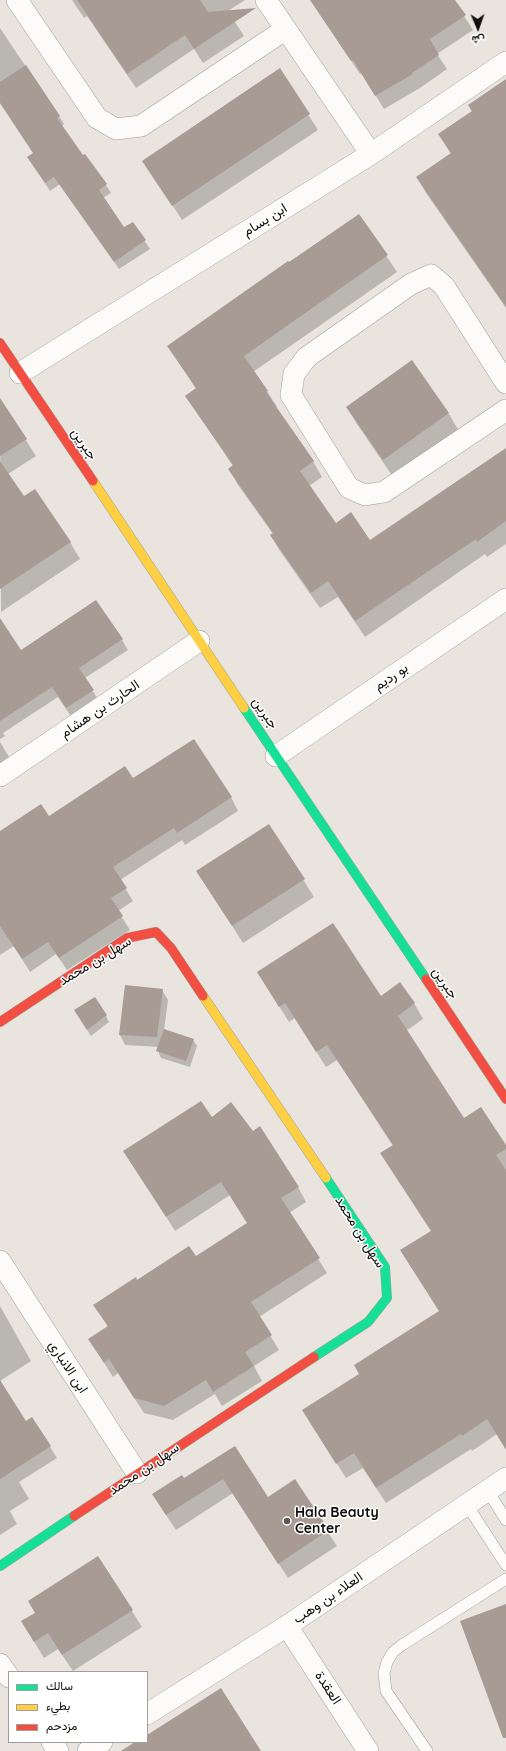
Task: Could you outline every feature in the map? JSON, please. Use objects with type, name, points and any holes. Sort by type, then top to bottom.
[{"type":"street","points":[[17,0],[97,118],[116,129],[141,126],[286,30]]},
{"type":"street","points":[[266,0],[371,154]]},
{"type":"street","name":"ابن بسام","points":[[20,373],[371,154],[506,62]]},
{"type":"street","points":[[506,383],[444,286],[431,275],[411,284],[307,357],[294,374],[291,395],[349,488],[365,495],[384,492],[506,410]]},
{"type":"street","name":"جبرين","points":[[0,343],[506,1100]]},
{"type":"street","name":"بو رديم","points":[[276,756],[506,599]]},
{"type":"street","name":"الحارث بن هشام","points":[[0,776],[199,641]]},
{"type":"street","name":"سهل بن محمد","points":[[0,1022],[128,938],[156,932],[171,948],[385,1267],[386,1298],[368,1322],[137,1473],[0,1566]]},
{"type":"street","name":"ابن الانباري","points":[[0,1262],[137,1473]]},
{"type":"street","name":"العلاء بن وهب","points":[[148,1713],[287,1626],[506,1478]]},
{"type":"street","name":"العقدة","points":[[287,1626],[368,1751]]},
{"type":"street","points":[[0,1664],[8,1676]]},
{"type":"street","points":[[88,1751],[100,1743]]},
{"type":"lane","points":[[488,1491],[506,1520]]},
{"type":"lane","points":[[467,1505],[506,1565]]},
{"type":"lane","points":[[427,1751],[386,1691],[384,1673],[387,1662],[393,1652],[402,1645],[506,1578]]},
{"type":"building","points":[[77,0],[200,0],[208,12],[256,8],[194,49],[185,35],[127,74]]},
{"type":"building","points":[[310,0],[455,0],[466,15],[430,39],[439,55],[412,73],[413,74],[375,96],[353,60],[351,61]]},
{"type":"building","points":[[26,65],[60,116],[57,118],[83,155],[85,154],[107,184],[99,190],[124,227],[133,222],[146,240],[114,262],[54,177],[45,183],[27,157],[33,153],[0,103],[0,82]]},
{"type":"building","points":[[280,68],[310,114],[172,206],[142,161]]},
{"type":"building","points":[[506,79],[506,307],[416,177],[451,153],[438,134],[472,111],[468,105]]},
{"type":"building","points":[[359,214],[388,255],[244,356],[268,391],[266,392],[314,461],[300,471],[336,523],[351,512],[370,540],[506,448],[506,521],[477,542],[476,539],[355,621],[328,581],[311,593],[270,535],[273,533],[228,469],[233,465],[185,396],[196,388],[167,346],[288,261],[289,262]]},
{"type":"building","points":[[412,360],[449,413],[383,460],[346,407]]},
{"type":"building","points":[[0,398],[27,439],[0,456]]},
{"type":"building","points":[[0,461],[24,496],[35,489],[71,542],[0,589]]},
{"type":"building","points":[[96,600],[123,639],[79,668],[94,690],[66,708],[52,687],[0,721],[0,618],[21,650]]},
{"type":"building","points":[[194,739],[232,797],[177,833],[174,828],[113,867],[127,888],[111,898],[123,916],[59,958],[48,942],[22,959],[0,926],[0,831],[41,804],[49,816],[125,766],[133,778]]},
{"type":"building","points":[[269,824],[305,879],[232,926],[196,871]]},
{"type":"building","points":[[333,923],[381,996],[400,982],[415,1003],[398,1016],[464,1118],[481,1107],[506,1145],[506,1149],[496,1155],[506,1170],[506,1450],[487,1419],[462,1436],[461,1434],[376,1488],[354,1453],[336,1464],[302,1410],[359,1374],[354,1365],[439,1311],[400,1250],[431,1231],[380,1153],[393,1145],[327,1045],[316,1052],[285,1003],[279,1007],[257,972]]},
{"type":"building","points":[[125,985],[163,989],[157,1037],[119,1035]]},
{"type":"building","points":[[95,997],[107,1015],[87,1030],[74,1010]]},
{"type":"building","points":[[164,1029],[194,1039],[186,1061],[156,1051]]},
{"type":"building","points":[[201,1101],[212,1117],[231,1102],[253,1131],[260,1126],[299,1187],[281,1198],[320,1258],[251,1302],[272,1335],[245,1352],[254,1366],[213,1392],[206,1380],[164,1406],[134,1398],[109,1359],[104,1363],[88,1339],[108,1326],[93,1305],[136,1277],[137,1280],[189,1246],[196,1256],[247,1223],[221,1182],[166,1217],[123,1151]]},
{"type":"building","points":[[0,1380],[26,1421],[32,1417],[51,1446],[0,1479]]},
{"type":"building","points":[[235,1446],[268,1497],[295,1479],[329,1530],[278,1564],[223,1479],[166,1515],[152,1494],[182,1475],[184,1478]]},
{"type":"building","points":[[98,1556],[133,1610],[62,1655],[48,1633],[34,1642],[21,1621],[35,1613],[28,1601]]},
{"type":"building","points":[[506,1604],[506,1738],[503,1738],[460,1621]]},
{"type":"building","points":[[221,1688],[261,1751],[121,1751],[133,1743],[148,1743],[148,1734]]},
{"type":"traffic: fast","points":[[244,708],[426,979]]},
{"type":"traffic: fast","points":[[314,1357],[368,1322],[387,1298],[385,1267],[326,1178]]},
{"type":"traffic: fast","points":[[0,1566],[74,1516]]},
{"type":"traffic: slow","points":[[93,481],[244,708]]},
{"type":"traffic: slow","points":[[203,996],[326,1178]]},
{"type":"traffic: jam","points":[[0,343],[93,481]]},
{"type":"traffic: jam","points":[[0,1022],[127,938],[156,932],[171,948],[203,996]]},
{"type":"traffic: jam","points":[[426,979],[506,1099]]},
{"type":"traffic: jam","points":[[74,1516],[314,1357]]},
{"type":"place","name":"Hala Beauty Center","points":[[287,1521]]}]
